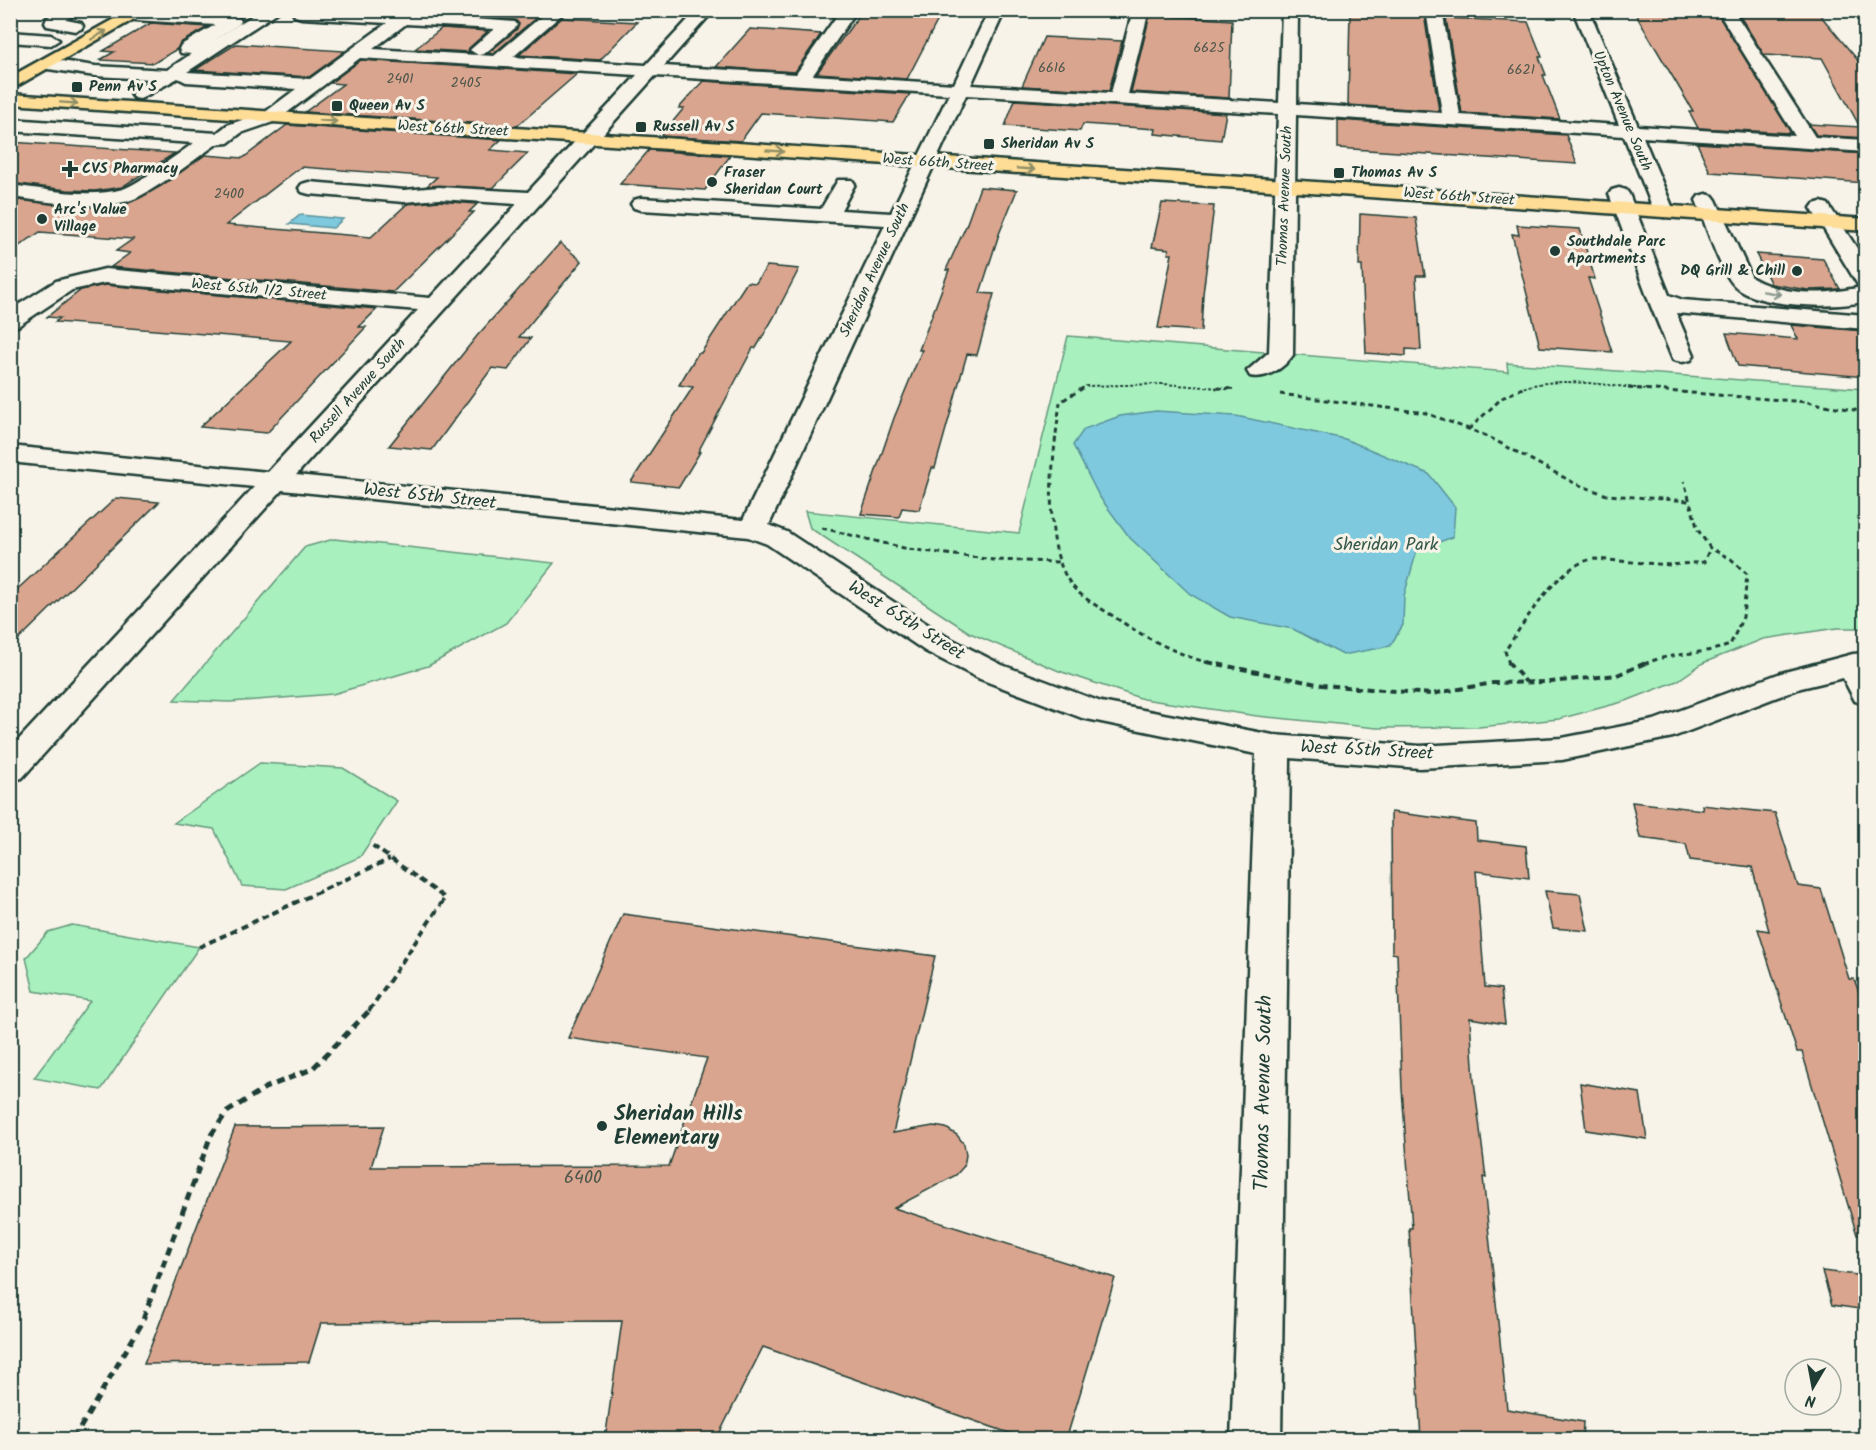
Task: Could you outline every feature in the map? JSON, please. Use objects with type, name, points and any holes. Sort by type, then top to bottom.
[{"type":"main road","points":[[11,88],[48,64],[139,13]]},
{"type":"main road","points":[[21,57],[51,40],[77,19]]},
{"type":"main road","name":"West 66th Street","points":[[11,88],[289,104],[596,131],[1826,215],[1866,211]]},
{"type":"main road","name":"West 66th Street","points":[[11,88],[270,117],[596,131]]},
{"type":"main road","name":"West 66th Street","points":[[1826,215],[1866,225]]},
{"type":"street","points":[[141,94],[179,76],[209,51],[264,27],[273,10]]},
{"type":"street","points":[[497,62],[559,10]]},
{"type":"street","name":"Russell Avenue South","points":[[10,770],[706,10]]},
{"type":"street","points":[[801,81],[849,10]]},
{"type":"street","name":"Sheridan Avenue South","points":[[753,529],[997,10]]},
{"type":"street","points":[[1118,99],[1141,10]]},
{"type":"street","name":"Thomas Avenue South","points":[[1259,370],[1281,355],[1290,10]]},
{"type":"street","points":[[1434,10],[1452,120]]},
{"type":"street","name":"Upton Avenue South","points":[[1581,10],[1661,204]]},
{"type":"street","points":[[1725,10],[1809,143]]},
{"type":"street","points":[[301,12],[514,21],[478,50]]},
{"type":"street","points":[[139,13],[233,21],[264,27]]},
{"type":"street","points":[[10,125],[221,138],[245,124],[270,117],[409,15]]},
{"type":"street","points":[[209,51],[187,49],[233,21]]},
{"type":"street","points":[[357,34],[381,36]]},
{"type":"street","points":[[10,37],[51,40]]},
{"type":"street","points":[[357,53],[1866,146]]},
{"type":"street","points":[[48,64],[95,71],[314,85]]},
{"type":"street","points":[[10,191],[80,199],[100,199],[131,194],[214,138]]},
{"type":"street","points":[[828,216],[845,184]]},
{"type":"street","points":[[309,188],[404,196],[439,193],[534,199]]},
{"type":"street","points":[[1622,201],[1682,355]]},
{"type":"street","points":[[641,204],[899,220]]},
{"type":"street","points":[[1710,207],[1743,283],[1757,290],[1788,296],[1843,300],[1866,293]]},
{"type":"street","points":[[1826,215],[1866,280]]},
{"type":"street","name":"West 65th 1/2 Street","points":[[10,321],[60,286],[81,278],[105,276],[437,305]]},
{"type":"street","points":[[1659,299],[1679,307],[1866,322]]},
{"type":"street","name":"West 65th Street","points":[[10,454],[753,529],[777,538],[936,644],[991,672],[1094,711],[1273,746],[1420,757],[1562,749],[1661,729],[1792,680],[1859,664]]},
{"type":"street","points":[[1859,664],[1866,694]]},
{"type":"street","name":"Thomas Avenue South","points":[[1256,1440],[1273,746]]},
{"type":"path","points":[[1469,429],[1489,407],[1508,392],[1541,384],[1568,383],[1807,402],[1866,412]]},
{"type":"path","points":[[1243,390],[1163,384],[1086,386],[1060,402],[1050,485],[1058,562],[1077,591],[1132,629],[1200,661],[1322,685],[1431,694],[1493,683],[1527,683],[1617,675],[1658,658],[1710,652],[1730,645],[1743,617],[1747,574],[1731,558],[1710,548],[1698,530],[1684,481]]},
{"type":"path","points":[[1276,393],[1426,413],[1487,436],[1576,484],[1607,495],[1689,501]]},
{"type":"path","points":[[820,527],[908,549],[994,560],[1058,562]]},
{"type":"path","points":[[1527,683],[1509,664],[1505,651],[1528,617],[1566,574],[1584,561],[1620,560],[1686,567],[1704,562],[1710,548]]},
{"type":"path","points":[[73,1440],[141,1325],[211,1135],[227,1112],[265,1088],[312,1069],[365,1017],[445,898],[369,843]]},
{"type":"path","points":[[199,947],[391,859]]},
{"type":"green space","name":"Sheridan Park","points":[[1068,336],[1508,372],[1507,363],[1865,389],[1865,628],[1837,628],[1763,639],[1703,663],[1677,681],[1626,701],[1559,719],[1479,727],[1377,728],[1257,716],[1143,699],[1059,671],[970,633],[810,528],[805,511],[1019,533]]},
{"type":"green space","points":[[334,539],[554,563],[506,623],[428,666],[333,694],[230,702],[174,700],[305,547]]},
{"type":"green space","points":[[260,763],[343,768],[397,801],[360,857],[286,889],[242,886],[214,829],[174,823]]},
{"type":"green space","points":[[72,925],[199,947],[101,1090],[34,1078],[90,1001],[34,991],[26,958],[48,932]]},
{"type":"water","points":[[300,215],[343,219],[333,228],[289,224]]},
{"type":"water","points":[[1156,411],[1236,416],[1345,439],[1429,474],[1455,507],[1453,537],[1417,550],[1404,596],[1403,625],[1390,646],[1343,655],[1293,629],[1230,617],[1190,594],[1130,538],[1099,496],[1073,445],[1084,429],[1120,416]]},
{"type":"building","points":[[174,10],[241,10],[233,15]]},
{"type":"building","points":[[863,10],[941,14],[907,79],[817,73]]},
{"type":"building","points":[[1350,10],[1424,14],[1439,111],[1348,105]]},
{"type":"building","points":[[1633,10],[1715,10],[1791,133],[1698,128],[1689,111],[1693,111]]},
{"type":"building","points":[[1736,10],[1816,10],[1866,70],[1866,138],[1816,135],[1809,124],[1860,127],[1822,58],[1764,55]]},
{"type":"building","points":[[466,12],[538,16],[493,54],[488,53],[516,30],[519,24],[515,20],[461,16]]},
{"type":"building","points":[[1150,15],[1232,20],[1229,98],[1131,92]]},
{"type":"building","points":[[562,18],[637,22],[600,60],[519,55]]},
{"type":"building","points":[[1446,18],[1528,22],[1542,57],[1539,57],[1546,75],[1543,75],[1560,119],[1462,113]]},
{"type":"building","points":[[151,23],[208,27],[180,43],[177,49],[154,63],[100,60],[114,52],[103,51]]},
{"type":"building","points":[[442,28],[488,31],[469,48],[469,52],[415,49]]},
{"type":"building","points":[[750,29],[821,34],[795,72],[716,67]]},
{"type":"building","points":[[1044,37],[1122,41],[1109,91],[1022,86]]},
{"type":"building","points":[[236,44],[345,51],[309,77],[195,70]]},
{"type":"building","points":[[361,60],[577,74],[517,126],[305,112],[343,84],[330,83]]},
{"type":"building","points":[[703,81],[910,94],[893,122],[761,113],[741,141],[661,136],[684,108],[679,108]]},
{"type":"building","points":[[1015,100],[1226,113],[1221,140],[1155,134],[1156,129],[1083,124],[1080,131],[1005,126]]},
{"type":"building","points":[[1338,120],[1566,135],[1577,164],[1338,148]]},
{"type":"building","points":[[287,125],[501,140],[490,150],[528,153],[493,188],[427,186],[437,177],[301,167],[226,225],[371,237],[407,204],[439,201],[477,204],[469,212],[474,212],[393,292],[111,267],[130,253],[116,251],[133,239],[40,232],[10,252],[10,199],[76,207],[111,207],[127,204],[161,186],[205,155],[243,158]]},
{"type":"building","name":"CVS Pharmacy","points":[[10,142],[175,153],[122,187],[95,191],[67,190],[10,183]]},
{"type":"building","points":[[1697,143],[1866,154],[1866,183],[1710,172]]},
{"type":"building","points":[[649,150],[730,156],[705,190],[620,184]]},
{"type":"building","points":[[980,187],[1017,190],[999,234],[980,293],[994,294],[977,355],[967,354],[935,468],[932,468],[919,510],[902,508],[899,517],[861,514],[894,418],[922,350],[919,350],[949,270],[946,270],[966,226]]},
{"type":"building","points":[[1162,203],[1214,206],[1203,294],[1201,331],[1158,328],[1172,254],[1168,254],[1169,249],[1152,247]]},
{"type":"building","points":[[1360,214],[1416,218],[1425,276],[1416,276],[1421,350],[1406,349],[1406,356],[1366,353],[1362,266],[1359,266]]},
{"type":"building","points":[[1517,225],[1580,229],[1595,279],[1588,278],[1612,352],[1540,347],[1512,234],[1519,235]]},
{"type":"building","points":[[560,243],[582,261],[519,337],[531,338],[508,370],[492,368],[432,450],[389,446],[477,336]]},
{"type":"building","name":"DQ Grill & Chill","points":[[1756,254],[1823,259],[1840,289],[1808,290],[1771,284]]},
{"type":"building","points":[[767,266],[799,269],[756,348],[753,348],[698,452],[700,452],[679,487],[631,482],[693,387],[679,385],[698,353],[701,353],[747,282],[756,283]]},
{"type":"building","points":[[105,285],[377,309],[359,327],[366,327],[267,433],[200,427],[291,341],[55,322],[60,318],[47,317],[81,290]]},
{"type":"building","points":[[1791,325],[1864,331],[1866,377],[1738,366],[1726,333],[1798,339]]},
{"type":"building","points":[[116,498],[159,502],[10,648],[10,596]]},
{"type":"building","points":[[1632,802],[1703,810],[1702,805],[1775,813],[1798,886],[1821,889],[1849,979],[1854,979],[1866,1011],[1866,1234],[1857,1235],[1802,1052],[1797,1052],[1758,929],[1769,931],[1752,867],[1690,860],[1686,844],[1640,838]]},
{"type":"building","points":[[1391,812],[1476,823],[1477,840],[1526,846],[1529,878],[1476,871],[1485,987],[1501,989],[1505,1024],[1470,1018],[1474,1081],[1486,1178],[1483,1177],[1507,1409],[1583,1422],[1582,1440],[1421,1440],[1397,954],[1392,953]]},
{"type":"building","points":[[1545,891],[1580,894],[1588,931],[1553,928]]},
{"type":"building","points":[[623,914],[935,956],[893,1133],[933,1126],[946,1128],[957,1135],[964,1144],[966,1155],[964,1166],[956,1175],[894,1208],[1115,1278],[1066,1440],[1029,1440],[763,1347],[716,1440],[605,1440],[622,1321],[321,1323],[309,1362],[144,1364],[235,1127],[384,1126],[371,1167],[669,1166],[707,1058],[568,1038]]},
{"type":"building","points":[[1580,1083],[1640,1093],[1647,1139],[1586,1130]]},
{"type":"building","points":[[1822,1271],[1866,1276],[1866,1310],[1832,1305]]},
{"type":"place","name":"Penn Av S","points":[[77,87]]},
{"type":"place","name":"Queen Av S","points":[[337,106]]},
{"type":"place","name":"Russell Av S","points":[[641,127]]},
{"type":"place","name":"Sheridan Av S","points":[[989,144]]},
{"type":"place","name":"CVS Pharmacy","points":[[70,169]]},
{"type":"place","name":"Thomas Av S","points":[[1339,173]]},
{"type":"place","name":"Fraser Sheridan Court","points":[[712,182]]},
{"type":"place","name":"Arc's Value Village","points":[[42,219]]},
{"type":"place","name":"Southdale Parc Apartments","points":[[1555,251]]},
{"type":"place","name":"DQ Grill & Chill","points":[[1797,271]]},
{"type":"place","name":"Sheridan Hills Elementary","points":[[602,1126]]}]
